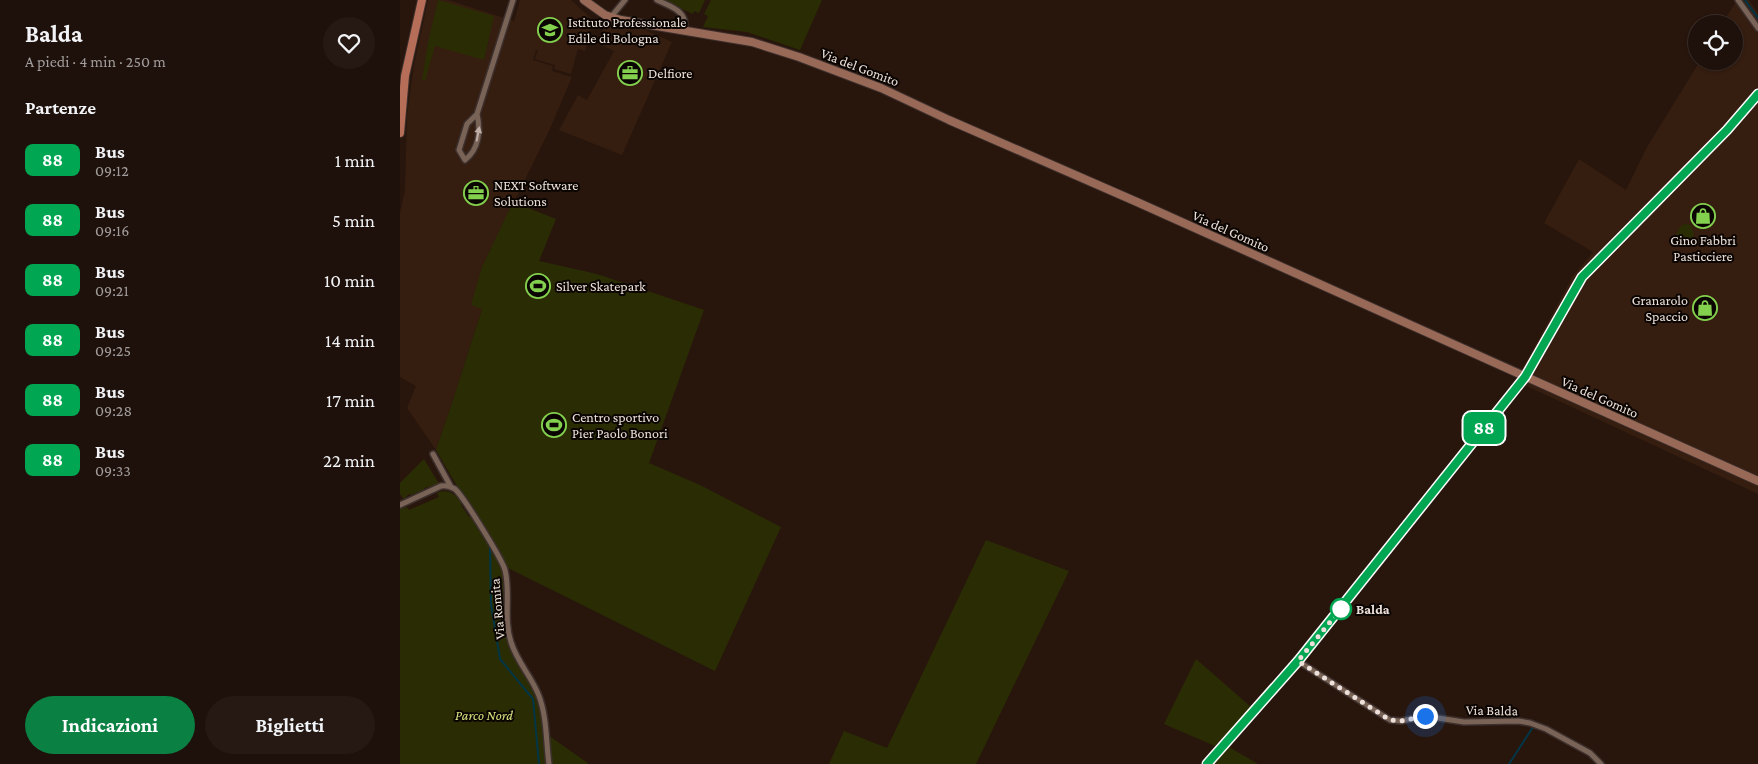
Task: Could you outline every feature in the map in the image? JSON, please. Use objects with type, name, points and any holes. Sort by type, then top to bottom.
[{"type":"main road","points":[[400,133],[405,76],[422,0]]},
{"type":"street","points":[[477,114],[480,129],[473,154],[465,160],[459,150],[467,124],[477,114],[513,0]]},
{"type":"street","name":"Via del Gomito","points":[[584,0],[611,18],[730,38],[774,48],[880,88],[1758,481]]},
{"type":"street","points":[[611,18],[625,0]]},
{"type":"street","points":[[656,0],[684,16],[686,23],[684,31]]},
{"type":"street","points":[[1738,0],[1758,28]]},
{"type":"street","points":[[1207,764],[1298,661],[1525,377],[1582,277],[1727,130],[1758,94]]},
{"type":"street","name":"Via Romita","points":[[434,454],[451,487],[456,490],[462,499],[502,562],[505,570],[508,632],[515,654],[538,694],[549,764]]},
{"type":"street","points":[[400,505],[439,486],[451,487]]},
{"type":"street","name":"Via Balda","points":[[1298,661],[1390,720],[1401,721],[1425,716],[1464,722],[1518,721],[1546,729],[1566,739],[1590,753],[1601,764]]},
{"type":"shaded area","points":[[428,0],[448,0],[514,21],[520,0],[571,0],[593,20],[585,51],[578,49],[571,74],[554,69],[555,65],[535,59],[538,50],[536,50],[533,60],[553,66],[552,71],[572,77],[549,131],[482,267],[482,309],[436,450],[407,408],[416,386],[400,377],[400,213],[405,190],[407,115],[414,65]]},
{"type":"shaded area","points":[[1737,0],[1749,0],[1758,13],[1758,494],[1516,381],[1573,276],[1593,252],[1544,223],[1579,159],[1626,190],[1647,147],[1694,70],[1743,70],[1743,15],[1728,15]]},
{"type":"shaded area","name":"Delfiore","points":[[607,21],[641,28],[672,42],[622,155],[559,130],[578,95],[587,100],[614,51],[597,43]]},
{"type":"green space","points":[[438,0],[494,16],[484,60],[435,46],[425,81],[422,80],[428,42]]},
{"type":"green space","points":[[662,0],[705,0],[699,13],[694,11],[693,14]]},
{"type":"green space","points":[[711,0],[822,0],[800,50],[747,32],[703,27],[708,16],[704,14]]},
{"type":"green space","name":"Centro sportivo Pier Paolo Bonori","points":[[513,202],[556,219],[539,261],[597,274],[704,310],[649,463],[700,485],[781,527],[715,671],[506,567],[511,643],[538,694],[546,744],[548,735],[589,764],[400,764],[400,509],[407,507],[409,510],[439,497],[437,493],[445,491],[451,493],[460,500],[461,505],[469,517],[471,516],[490,547],[490,542],[436,450],[482,309],[471,305],[482,267]]},
{"type":"green space","points":[[1685,224],[1691,225],[1694,234],[1690,244],[1679,245],[1675,237],[1680,227]]},
{"type":"green space","points":[[424,459],[439,484],[424,488],[424,490],[411,495],[409,494],[404,499],[400,494],[400,483]]},
{"type":"green space","points":[[986,540],[1069,571],[976,764],[829,764],[844,731],[887,748]]},
{"type":"green space","points":[[1196,659],[1251,707],[1215,746],[1164,724]]},
{"type":"green space","points":[[1229,747],[1258,764],[1212,764]]},
{"type":"waterway","points":[[1745,0],[1758,18]]},
{"type":"waterway","points":[[488,542],[490,548],[491,604],[500,659],[533,699],[539,764]]},
{"type":"waterway","points":[[1509,764],[1533,727]]},
{"type":"bus line","name":"88","points":[[1207,764],[1298,661],[1525,377],[1574,288],[1589,268],[1727,130],[1758,94]]},
{"type":"place","name":"Istituto Professionale Edile di Bologna","points":[[550,30]]},
{"type":"place","name":"Delfiore","points":[[630,73]]},
{"type":"place","name":"NEXT Software Solutions","points":[[476,193]]},
{"type":"place","name":"Gino Fabbri Pasticciere","points":[[1703,216]]},
{"type":"place","name":"Silver Skatepark","points":[[538,286]]},
{"type":"place","name":"Granarolo Spaccio","points":[[1705,308]]},
{"type":"place","name":"Centro sportivo Pier Paolo Bonori","points":[[554,425]]},
{"type":"place","name":"Balda","points":[[1341,609]]},
{"type":"route","points":[[1341,609],[1298,661],[1390,720],[1401,721],[1425,716]]},
{"type":"park label","name":"Parco Nord","points":[[484,715]]}]
